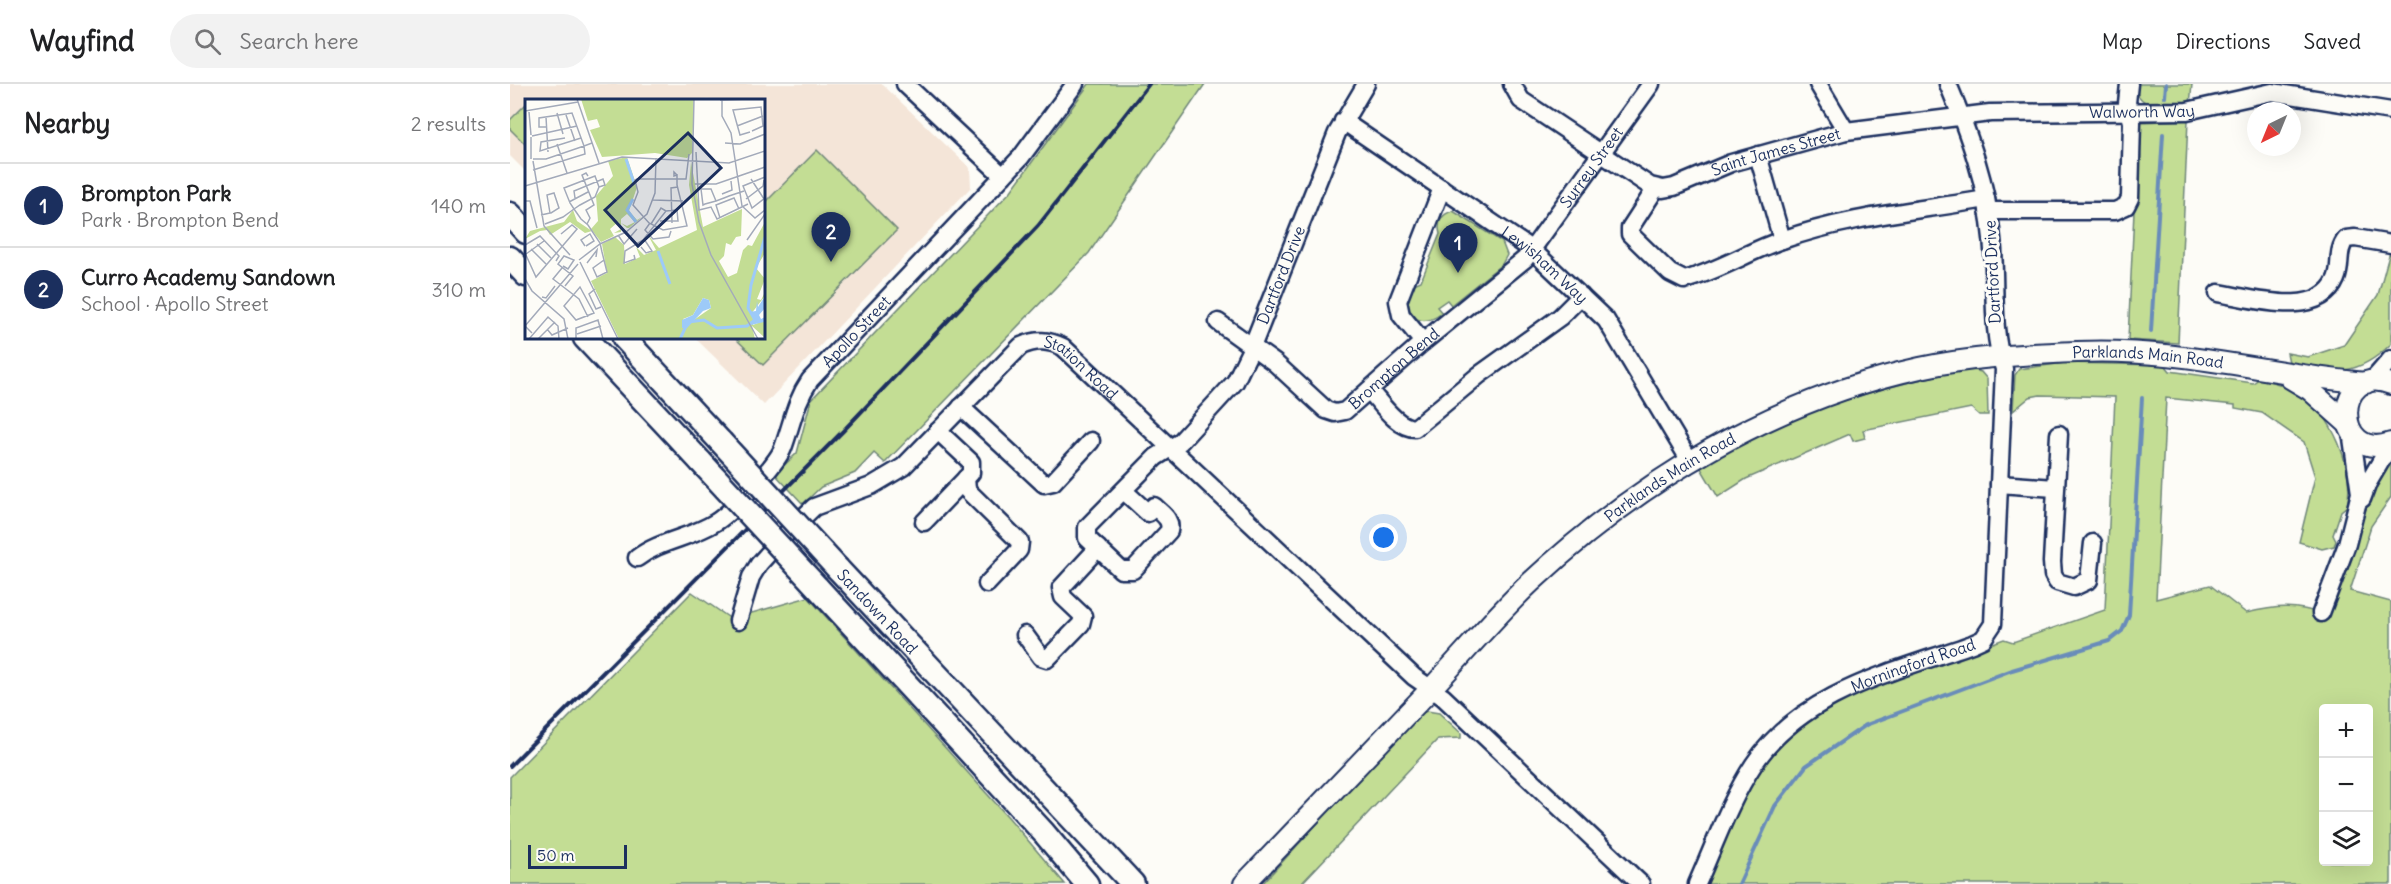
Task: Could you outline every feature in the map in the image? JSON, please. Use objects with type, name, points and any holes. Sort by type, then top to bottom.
[{"type":"main road","points":[[510,214],[525,231]]},
{"type":"main road","points":[[510,258],[525,274]]},
{"type":"main road","name":"Sandown Road","points":[[586,339],[1044,833],[1086,884]]},
{"type":"main road","name":"Sandown Road","points":[[625,339],[1133,884]]},
{"type":"street","points":[[905,84],[1002,176]]},
{"type":"street","name":"Apollo Street","points":[[637,558],[651,547],[718,521],[774,464],[782,450],[795,407],[810,380],[1022,157],[1075,84]]},
{"type":"street","name":"Dartford Drive","points":[[1098,548],[1087,538],[1085,530],[1122,489],[1124,491],[1156,457],[1180,442],[1235,382],[1252,347],[1344,121],[1366,84]]},
{"type":"street","points":[[1512,84],[1521,100],[1602,155],[1656,188],[1630,228],[1630,234],[1677,278],[1684,280],[1710,272],[1782,240],[1879,214],[1987,205],[2123,209],[2130,198],[2132,122],[2129,84]]},
{"type":"street","name":"Surrey Street","points":[[1531,249],[1602,155],[1651,84]]},
{"type":"street","points":[[1818,84],[1846,131]]},
{"type":"street","name":"Dartford Drive","points":[[1948,84],[1972,142],[1987,205],[1994,257],[1993,312],[2000,358]]},
{"type":"street","name":"Walworth Way","points":[[1961,116],[1990,112],[2187,111],[2248,90],[2391,111]]},
{"type":"street","name":"Saint James Street","points":[[1656,188],[1674,187],[1731,163],[1846,131],[1961,116]]},
{"type":"street","name":"Lewisham Way","points":[[1344,121],[1531,249],[1581,296],[1612,329],[1690,461]]},
{"type":"street","points":[[1758,155],[1782,240]]},
{"type":"street","points":[[1423,342],[1401,315],[1398,301],[1442,188]]},
{"type":"street","points":[[2218,293],[2294,304],[2314,301],[2328,291],[2336,279],[2341,245],[2346,239],[2355,238],[2391,244]]},
{"type":"street","name":"Brompton Bend","points":[[1218,322],[1252,347],[1330,412],[1345,411],[1423,342],[1510,271],[1531,249]]},
{"type":"street","points":[[1370,390],[1396,420],[1404,426],[1415,428],[1479,375],[1560,317],[1581,296]]},
{"type":"street","name":"Station Road","points":[[738,621],[751,577],[759,564],[814,507],[891,476],[1021,346],[1047,341],[1063,347],[1414,677],[1431,689]]},
{"type":"street","name":"Parklands Main Road","points":[[1244,884],[1528,585],[1622,506],[1690,461],[1756,427],[1860,384],[1921,368],[2079,351],[2130,352],[2235,363],[2391,384]]},
{"type":"street","name":"Morningford Road","points":[[1697,884],[1746,777],[1765,750],[1788,726],[1834,695],[1972,644],[1989,632],[1993,624],[2004,369],[2000,358]]},
{"type":"street","points":[[2353,522],[2360,493],[2349,427],[2349,399],[2391,358]]},
{"type":"street","name":"Parklands Main Road","points":[[2235,363],[2292,378],[2325,402],[2349,427],[2370,444],[2391,444]]},
{"type":"street","points":[[961,407],[1044,484],[1053,482],[1091,441]]},
{"type":"street","points":[[924,522],[973,470],[971,462],[938,431]]},
{"type":"street","points":[[2059,434],[2052,562],[2053,575],[2057,582],[2074,587],[2089,580],[2093,543]]},
{"type":"street","points":[[2320,613],[2368,483],[2391,444]]},
{"type":"street","points":[[966,478],[967,489],[1018,539],[1020,544],[1019,550],[987,584]]},
{"type":"street","points":[[1999,484],[2055,488]]},
{"type":"street","points":[[1025,635],[1041,657],[1047,659],[1081,624],[1083,616],[1063,597],[1061,588],[1098,548],[1121,570],[1130,571],[1169,531],[1168,519],[1154,506],[1148,513],[1124,491]]},
{"type":"street","points":[[1431,689],[1443,697],[1641,884]]},
{"type":"shaded area","points":[[510,84],[882,84],[970,168],[971,187],[764,405],[696,339],[765,339],[765,99],[525,99],[525,171],[510,156]]},
{"type":"green space","points":[[1089,84],[1205,84],[1089,253],[885,463],[874,453],[855,473],[821,487],[803,504],[775,474],[797,453],[811,400],[1011,191]]},
{"type":"green space","points":[[2135,84],[2192,84],[2190,105],[2164,106],[2148,103],[2141,99]]},
{"type":"green space","points":[[525,105],[525,144],[510,129],[510,120]]},
{"type":"green space","points":[[2188,120],[2178,343],[2128,340],[2138,126],[2141,122]]},
{"type":"green space","points":[[817,150],[897,230],[763,365],[736,339],[765,339],[765,203]]},
{"type":"green space","points":[[1453,211],[1502,242],[1507,255],[1502,264],[1451,305],[1447,300],[1437,307],[1442,313],[1437,317],[1426,320],[1416,319],[1409,311],[1407,304],[1414,284],[1421,281],[1440,234],[1441,220],[1445,214]]},
{"type":"green space","points":[[2391,248],[2391,344],[2366,363],[2355,368],[2332,370],[2289,362],[2287,353],[2308,357],[2344,345],[2378,295]]},
{"type":"green space","points":[[2065,363],[2165,365],[2170,371],[2253,383],[2259,379],[2299,392],[2322,414],[2331,427],[2344,459],[2349,491],[2347,506],[2341,511],[2333,535],[2336,541],[2334,546],[2322,549],[2299,542],[2315,477],[2304,442],[2262,413],[2235,408],[2235,405],[2166,398],[2156,599],[2210,585],[2246,613],[2287,607],[2327,615],[2353,550],[2373,486],[2391,458],[2391,497],[2371,526],[2350,591],[2391,602],[2391,884],[1704,884],[1750,784],[1769,755],[1805,720],[1854,694],[2004,639],[2013,642],[2105,610],[2115,397],[2040,395],[2030,397],[2013,411],[2015,375],[2019,369]]},
{"type":"green space","points":[[1969,369],[1981,372],[1987,379],[1988,415],[1979,415],[1971,408],[1863,430],[1865,438],[1853,441],[1850,434],[1746,479],[1718,497],[1699,465],[1800,416],[1895,386]]},
{"type":"green space","points":[[692,592],[731,619],[808,597],[1009,818],[1065,884],[510,884],[510,777]]},
{"type":"green space","points":[[1427,711],[1439,713],[1461,733],[1461,738],[1438,739],[1301,884],[1262,884],[1417,715]]},
{"type":"waterway","points":[[2165,97],[2166,84]]},
{"type":"waterway","points":[[2151,331],[2163,134]]},
{"type":"waterway","points":[[1739,884],[1775,806],[1806,766],[1866,725],[2012,670],[2109,641],[2122,631],[2129,615],[2142,398]]},
{"type":"railway","points":[[510,766],[843,431],[1038,226],[1149,84]]},
{"type":"place","name":"Curro Academy Sandown","points":[[831,262]]},
{"type":"place","name":"Brompton Park","points":[[1458,273]]}]
